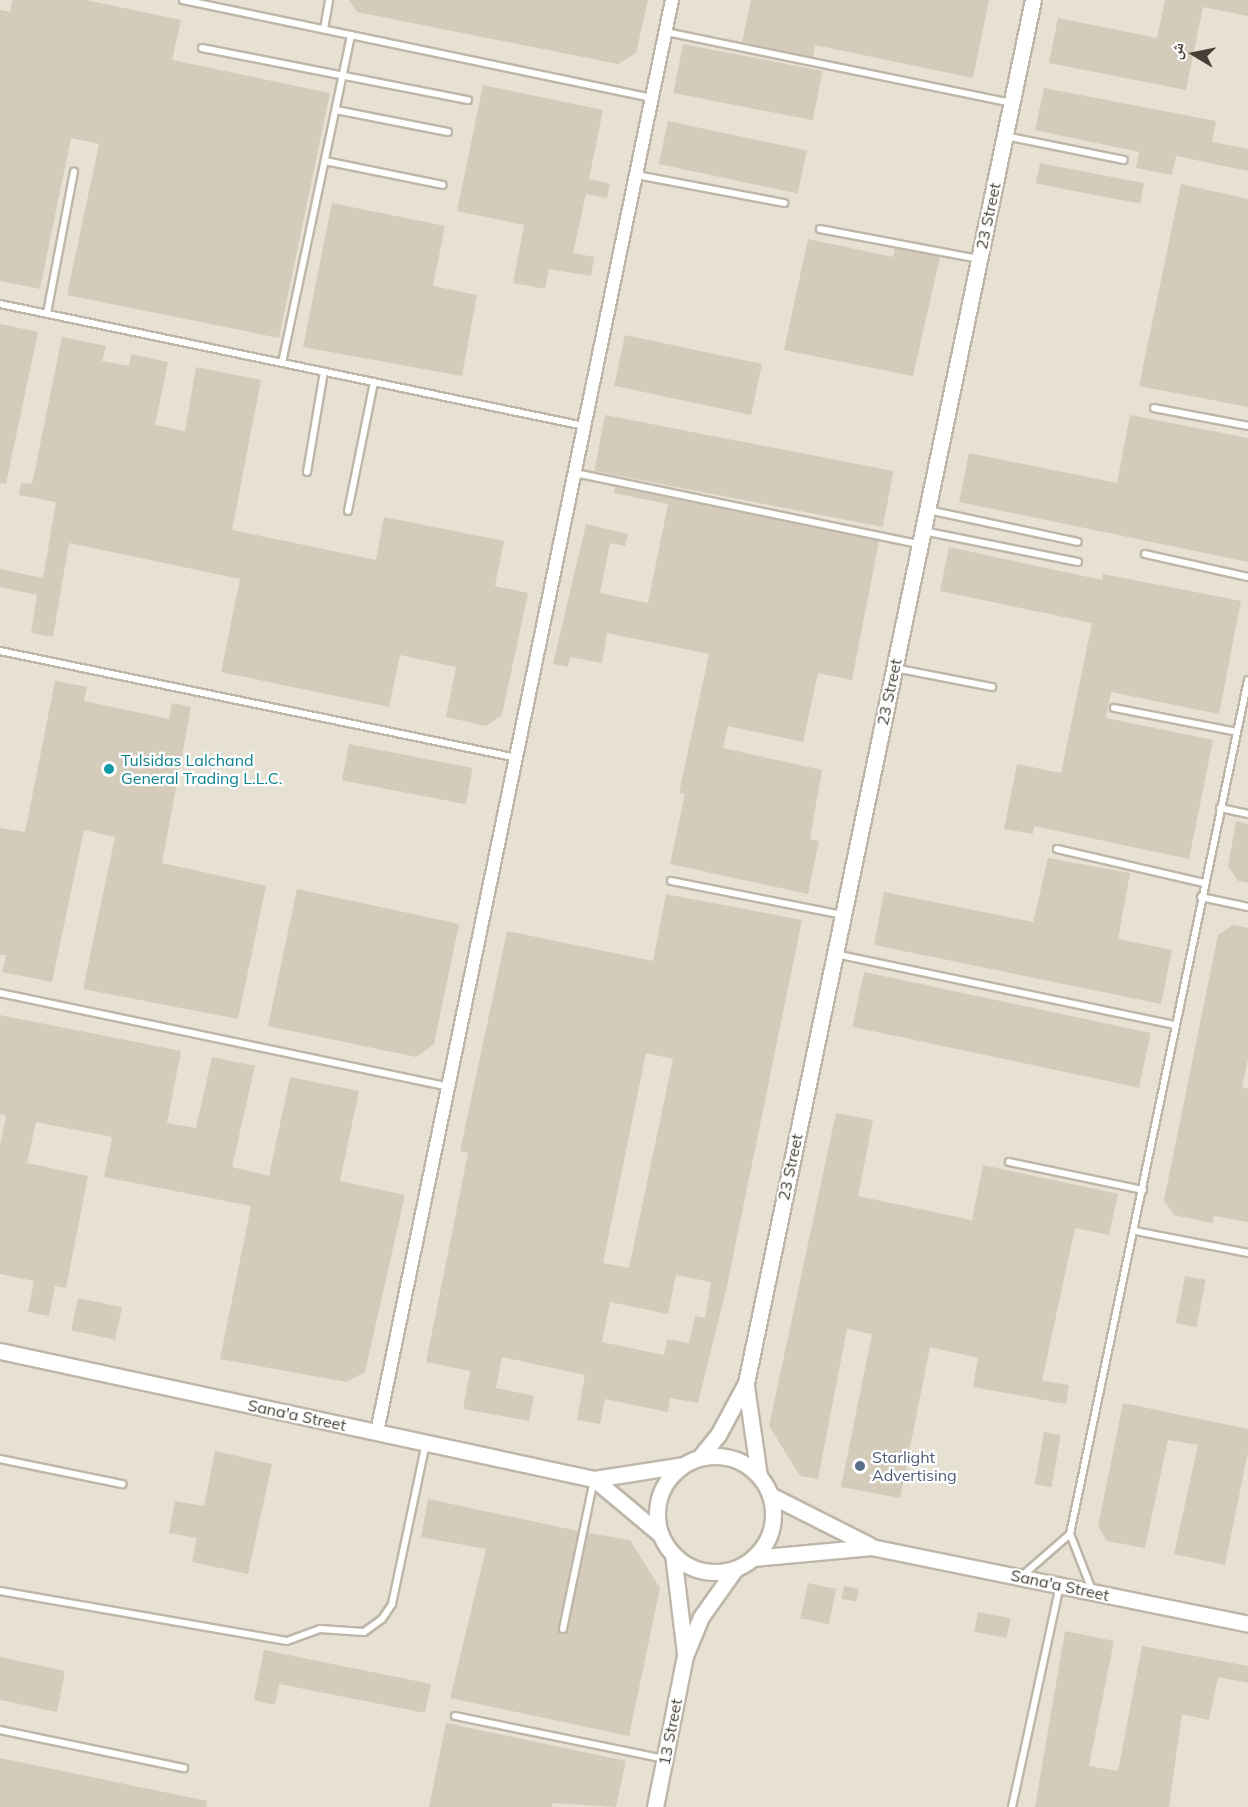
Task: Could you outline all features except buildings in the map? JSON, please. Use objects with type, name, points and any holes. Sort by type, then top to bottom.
[{"type":"street","points":[[377,1432],[672,0]]},
{"type":"street","name":"23 Street","points":[[700,1457],[718,1435],[746,1383],[1033,0]]},
{"type":"street","name":"Sana'a Street","points":[[0,1352],[594,1479],[683,1465]]},
{"type":"street","name":"23 Street","points":[[746,1383],[759,1476]]},
{"type":"street","points":[[700,1457],[732,1458],[759,1476],[770,1495],[773,1518],[767,1540],[753,1558],[735,1569],[702,1570],[673,1554],[661,1535],[660,1496],[683,1465],[700,1457]]},
{"type":"street","name":"Sana'a Street","points":[[594,1479],[661,1535]]},
{"type":"street","name":"Sana'a Street","points":[[770,1495],[871,1547]]},
{"type":"street","name":"Sana'a Street","points":[[753,1558],[871,1547],[1248,1623]]},
{"type":"street","name":"13 Street","points":[[673,1554],[685,1656]]},
{"type":"street","name":"13 Street","points":[[655,1807],[685,1656],[701,1617],[735,1569]]},
{"type":"lane","points":[[183,0],[652,98]]},
{"type":"lane","points":[[324,29],[329,0]]},
{"type":"lane","points":[[665,32],[1011,103]]},
{"type":"lane","points":[[282,363],[351,35]]},
{"type":"lane","points":[[201,48],[468,100]]},
{"type":"lane","points":[[336,110],[448,132]]},
{"type":"lane","points":[[1004,136],[1124,160]]},
{"type":"lane","points":[[325,161],[443,185]]},
{"type":"lane","points":[[47,314],[74,172]]},
{"type":"lane","points":[[637,175],[784,202]]},
{"type":"lane","points":[[820,229],[979,259]]},
{"type":"lane","points":[[0,304],[585,426]]},
{"type":"lane","points":[[307,472],[324,371]]},
{"type":"lane","points":[[348,511],[374,382]]},
{"type":"lane","points":[[1154,408],[1248,426]]},
{"type":"lane","points":[[575,473],[921,537],[1078,562]]},
{"type":"lane","points":[[927,510],[1078,542]]},
{"type":"lane","points":[[1144,554],[1248,577]]},
{"type":"lane","points":[[0,651],[517,759]]},
{"type":"lane","points":[[894,668],[992,687]]},
{"type":"lane","points":[[1093,1591],[1070,1534],[1136,1231],[1174,1025],[1248,680]]},
{"type":"lane","points":[[1114,708],[1237,732]]},
{"type":"lane","points":[[1220,808],[1248,814]]},
{"type":"lane","points":[[1057,849],[1203,883]]},
{"type":"lane","points":[[671,881],[843,915]]},
{"type":"lane","points":[[1201,897],[1248,907]]},
{"type":"lane","points":[[835,954],[1174,1025]]},
{"type":"lane","points":[[0,993],[449,1087]]},
{"type":"lane","points":[[1009,1162],[1143,1190]]},
{"type":"lane","points":[[1136,1231],[1248,1253]]},
{"type":"lane","points":[[0,1591],[287,1641],[320,1629],[364,1632],[382,1619],[392,1604],[426,1442]]},
{"type":"lane","points":[[0,1459],[122,1484]]},
{"type":"lane","points":[[563,1629],[594,1479]]},
{"type":"lane","points":[[1021,1576],[1070,1534]]},
{"type":"lane","points":[[1012,1807],[1060,1584]]},
{"type":"lane","points":[[455,1716],[664,1759]]},
{"type":"lane","points":[[0,1730],[184,1768]]},
{"type":"shaded area","points":[[0,0],[1248,0],[1248,1807],[0,1807]]},
{"type":"place","name":"Tulsidas Lalchand General Trading L.L.C.","points":[[109,769]]},
{"type":"place","name":"Starlight Advertising","points":[[860,1466]]}]
